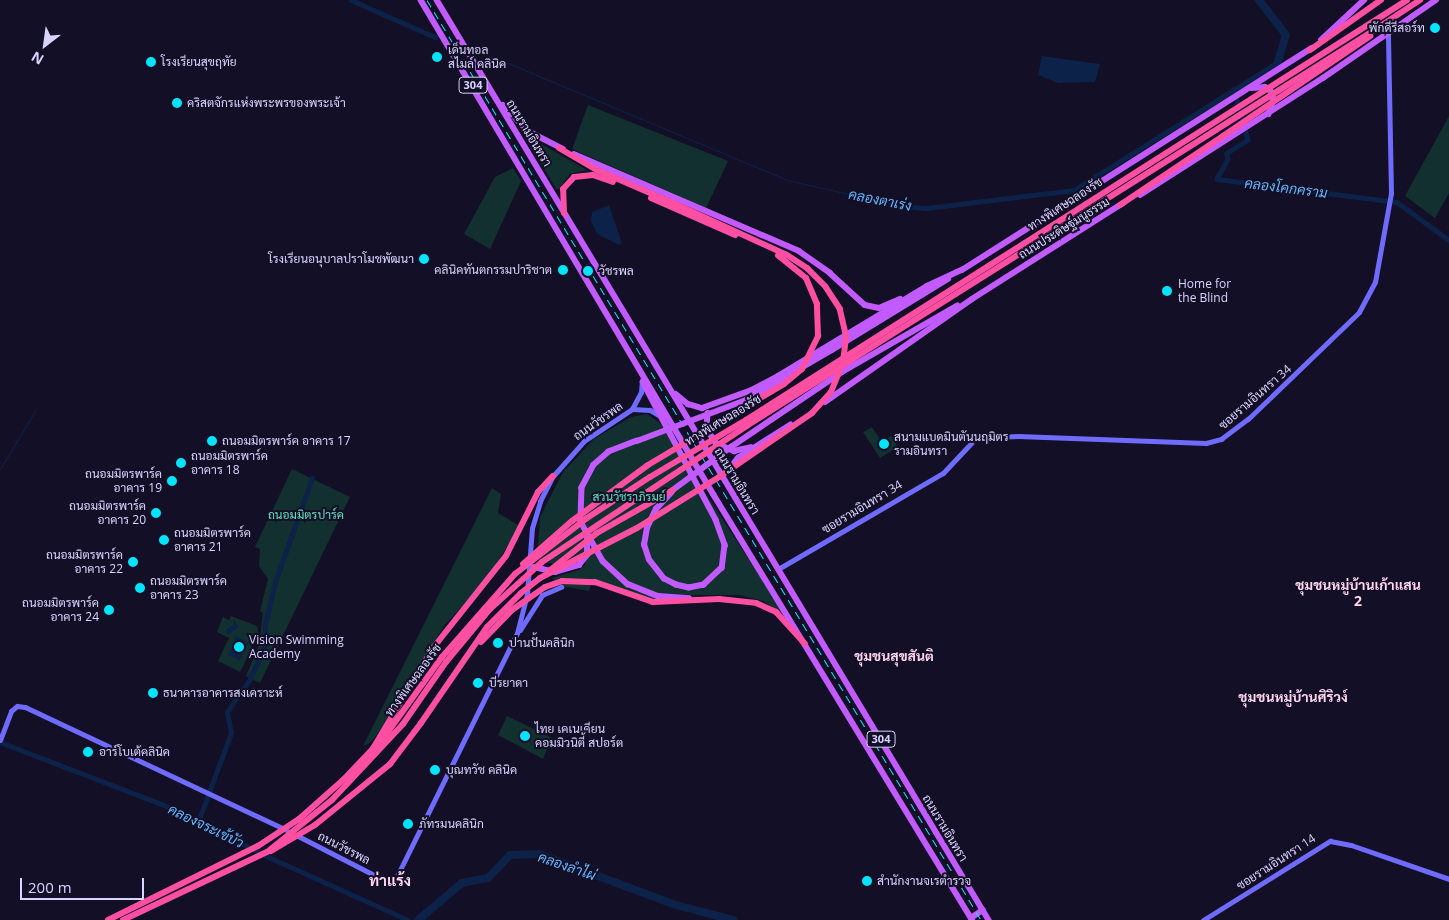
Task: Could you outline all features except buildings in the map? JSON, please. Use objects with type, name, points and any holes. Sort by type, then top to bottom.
[{"type":"highway","points":[[1310,50],[1381,0]]},
{"type":"highway","name":"ทางพิเศษฉลองรัช","points":[[108,920],[258,846],[327,795],[398,721],[442,657],[515,574],[587,518],[642,482],[746,420],[1407,0]]},
{"type":"highway","name":"ทางพิเศษฉลองรัช","points":[[122,920],[267,852],[354,779],[403,724],[467,635],[490,609],[542,562],[765,414],[1420,0]]},
{"type":"highway","points":[[1120,205],[1365,41],[1376,29]]},
{"type":"highway","points":[[540,578],[675,506],[793,428],[824,402],[838,379],[844,354],[844,326],[833,296],[818,277],[787,255],[671,199],[597,170],[559,148]]},
{"type":"highway","points":[[515,574],[529,557],[572,521],[640,471],[784,384],[802,368],[814,347],[819,326],[817,304],[806,278],[794,266],[770,251],[651,198],[600,177],[580,175],[569,180],[563,189],[564,213]]},
{"type":"highway","points":[[372,750],[433,648],[506,556],[544,484],[553,476]]},
{"type":"highway","points":[[267,852],[284,846],[315,825],[390,764],[459,666],[498,615],[540,578],[597,533],[673,490]]},
{"type":"highway","points":[[459,666],[491,630],[532,594],[562,581],[595,582],[653,602],[744,601],[766,606],[785,621],[805,644]]},
{"type":"main road","name":"ถนนรามอินทรา","points":[[421,0],[971,919]]},
{"type":"main road","name":"ถนนรามอินทรา","points":[[437,0],[989,920]]},
{"type":"main road","name":"ถนนประดิษฐ์มนูธรรม","points":[[670,389],[694,407],[714,405],[778,376],[927,286],[962,270],[1310,50],[1364,0]]},
{"type":"main road","name":"ถนนประดิษฐ์มนูธรรม","points":[[731,491],[727,470],[755,446],[972,299],[1120,205],[1269,114],[1436,0]]},
{"type":"main road","points":[[1250,88],[1264,87],[1271,91],[1274,97],[1269,114]]},
{"type":"main road","points":[[491,89],[528,131],[559,148]]},
{"type":"main road","points":[[524,170],[535,164]]},
{"type":"main road","points":[[671,199],[761,234],[806,256],[872,308],[886,305],[927,286]]},
{"type":"main road","points":[[704,600],[644,592],[628,584],[603,561],[587,537],[581,522],[582,488],[601,458],[618,447],[746,400],[832,350],[962,270]]},
{"type":"main road","points":[[621,337],[642,380],[664,420],[716,520],[725,545],[725,561],[717,575],[704,585],[688,588],[676,585],[658,573],[644,545],[650,518],[673,490],[842,372],[915,328],[972,299]]},
{"type":"main road","points":[[714,405],[706,422],[716,443],[734,451],[755,446]]},
{"type":"main road","points":[[527,566],[555,572],[579,566],[587,555],[587,537]]},
{"type":"main road","points":[[555,572],[549,579],[559,586]]},
{"type":"main road","points":[[971,919],[983,910]]},
{"type":"street","name":"ซอยรามอินทรา 34","points":[[778,569],[943,473],[976,438],[1018,436],[1168,444],[1221,439],[1254,413],[1359,312],[1375,282],[1391,198],[1388,33]]},
{"type":"street","name":"ถนนวัชรพล","points":[[1,738],[14,708],[25,707],[210,794],[388,882],[393,881],[517,633],[528,594],[527,566],[534,521],[553,476],[584,441],[632,409],[641,392],[642,380]]},
{"type":"street","name":"ถนนวัชรพล","points":[[632,409],[650,410],[664,420]]},
{"type":"street","points":[[517,633],[542,595],[559,586]]},
{"type":"street","name":"ซอยรามอินทรา 14","points":[[1203,920],[1330,841],[1351,844],[1449,879]]},
{"type":"green space","points":[[588,105],[728,161],[706,208],[572,149]]},
{"type":"green space","points":[[1449,116],[1449,193],[1435,218],[1405,196]]},
{"type":"green space","points":[[524,135],[587,170],[570,174],[558,190],[556,189]]},
{"type":"green space","points":[[513,168],[521,181],[490,249],[464,234],[495,177]]},
{"type":"green space","name":"สวนวัชราภิรมย์","points":[[647,414],[660,423],[785,615],[763,601],[739,595],[686,595],[656,600],[592,580],[589,591],[561,586],[552,578],[579,570],[585,565],[589,550],[575,564],[562,567],[537,559],[540,517],[563,472],[594,439],[631,417]]},
{"type":"green space","name":"สนามแบดมินตันนฤมิตร รามอินทรา","points":[[872,427],[881,441],[891,436],[898,447],[880,458],[863,432]]},
{"type":"green space","name":"ถนอมมิตรปาร์ค","points":[[292,469],[350,497],[260,683],[246,676],[259,645],[263,613],[260,611],[268,579],[259,566],[260,549],[255,547]]},
{"type":"green space","points":[[492,488],[501,494],[498,513],[520,526],[487,579],[444,626],[382,728],[370,743],[363,746]]},
{"type":"green space","name":"Vision Swimming Academy","points":[[231,616],[257,626],[259,635],[240,672],[218,661],[229,638],[217,632],[223,617],[229,620]]},
{"type":"green space","name":"ไทย เคเนเดียน คอมมิวนิตี้ สปอร์ต","points":[[507,716],[552,738],[543,759],[498,735]]},
{"type":"water","points":[[1042,56],[1100,64],[1095,82],[1058,83],[1038,75]]},
{"type":"water","points":[[609,205],[622,243],[619,245],[597,234],[591,221],[592,212]]},
{"type":"water","points":[[233,619],[239,627],[228,635],[226,630],[233,625]]},
{"type":"water","points":[[236,636],[249,643],[240,660],[228,655]]},
{"type":"waterway","name":"คลองตาเร่ง","points":[[351,0],[435,37]]},
{"type":"waterway","points":[[1259,0],[1286,35],[1278,62]]},
{"type":"waterway","name":"คลองตาเร่ง","points":[[472,48],[787,180],[902,206]]},
{"type":"waterway","name":"คลองตาเร่ง","points":[[902,206],[927,208],[1074,190],[1278,62]]},
{"type":"waterway","name":"คลองโคกคราม","points":[[1234,89],[1248,140],[1227,153],[1228,159],[1217,179],[1397,202],[1449,240]]},
{"type":"waterway","points":[[0,469],[35,411]]},
{"type":"waterway","points":[[198,822],[231,733],[227,712],[250,679],[265,646],[265,625],[275,582],[312,478]]},
{"type":"waterway","name":"คลองจระเข้บัว","points":[[0,742],[167,806],[271,858],[408,920]]},
{"type":"waterway","name":"คลองลำไผ่","points":[[418,920],[462,883],[488,878],[510,855],[539,854],[676,905],[733,920]]},
{"type":"railway","points":[[427,0],[981,920]]},
{"type":"place","name":"พักดีรีสอร์ท","points":[[1435,28]]},
{"type":"place","name":"เด็นทอล สไมล์ คลินิค","points":[[437,57]]},
{"type":"place","name":"โรงเรียนสุขฤทัย","points":[[151,62]]},
{"type":"place","name":"คริสตจักรแห่งพระพรของพระเจ้า","points":[[177,103]]},
{"type":"place","name":"โรงเรียนอนุบาลปราโมชพัฒนา","points":[[424,259]]},
{"type":"place","name":"คลินิคทันตกรรมปาริชาต","points":[[563,270]]},
{"type":"place","name":"วัชรพล","points":[[588,271]]},
{"type":"place","name":"Home for the Blind","points":[[1167,291]]},
{"type":"place","name":"ถนอมมิตรพาร์ค อาคาร 17","points":[[212,441]]},
{"type":"place","name":"สนามแบดมินตันนฤมิตร รามอินทรา","points":[[884,444]]},
{"type":"place","name":"ถนอมมิตรพาร์ค อาคาร 18","points":[[181,463]]},
{"type":"place","name":"ถนอมมิตรพาร์ค อาคาร 19","points":[[172,481]]},
{"type":"place","name":"ถนอมมิตรพาร์ค อาคาร 20","points":[[156,513]]},
{"type":"place","name":"ถนอมมิตรพาร์ค อาคาร 21","points":[[164,540]]},
{"type":"place","name":"ถนอมมิตรพาร์ค อาคาร 22","points":[[133,562]]},
{"type":"place","name":"ถนอมมิตรพาร์ค อาคาร 23","points":[[140,588]]},
{"type":"place","name":"ถนอมมิตรพาร์ค อาคาร 24","points":[[109,610]]},
{"type":"place","name":"ปานปั้นคลินิก","points":[[498,643]]},
{"type":"place","name":"Vision Swimming Academy","points":[[239,647]]},
{"type":"place","name":"บีรยาดา","points":[[478,683]]},
{"type":"place","name":"ธนาคารอาคารสงเคราะห์","points":[[153,693]]},
{"type":"place","name":"ไทย เคเนเดียน คอมมิวนิตี้ สปอร์ต","points":[[525,736]]},
{"type":"place","name":"อาร์โบเต้คลินิค","points":[[88,752]]},
{"type":"place","name":"บุณทวัช คลินิค","points":[[435,770]]},
{"type":"place","name":"ภัทรมนคลินิก","points":[[408,824]]},
{"type":"place","name":"สำนักงานจเรตำรวจ","points":[[867,881]]},
{"type":"district","name":"ชุมชนหมู่บ้านเก้าแสน 2","points":[[1358,594]]},
{"type":"district","name":"ชุมชนสุขสันติ","points":[[894,656]]},
{"type":"district","name":"ชุมชนหมู่บ้านศิริวง์","points":[[1293,697]]},
{"type":"district","name":"ท่าแร้ง","points":[[390,881]]}]
